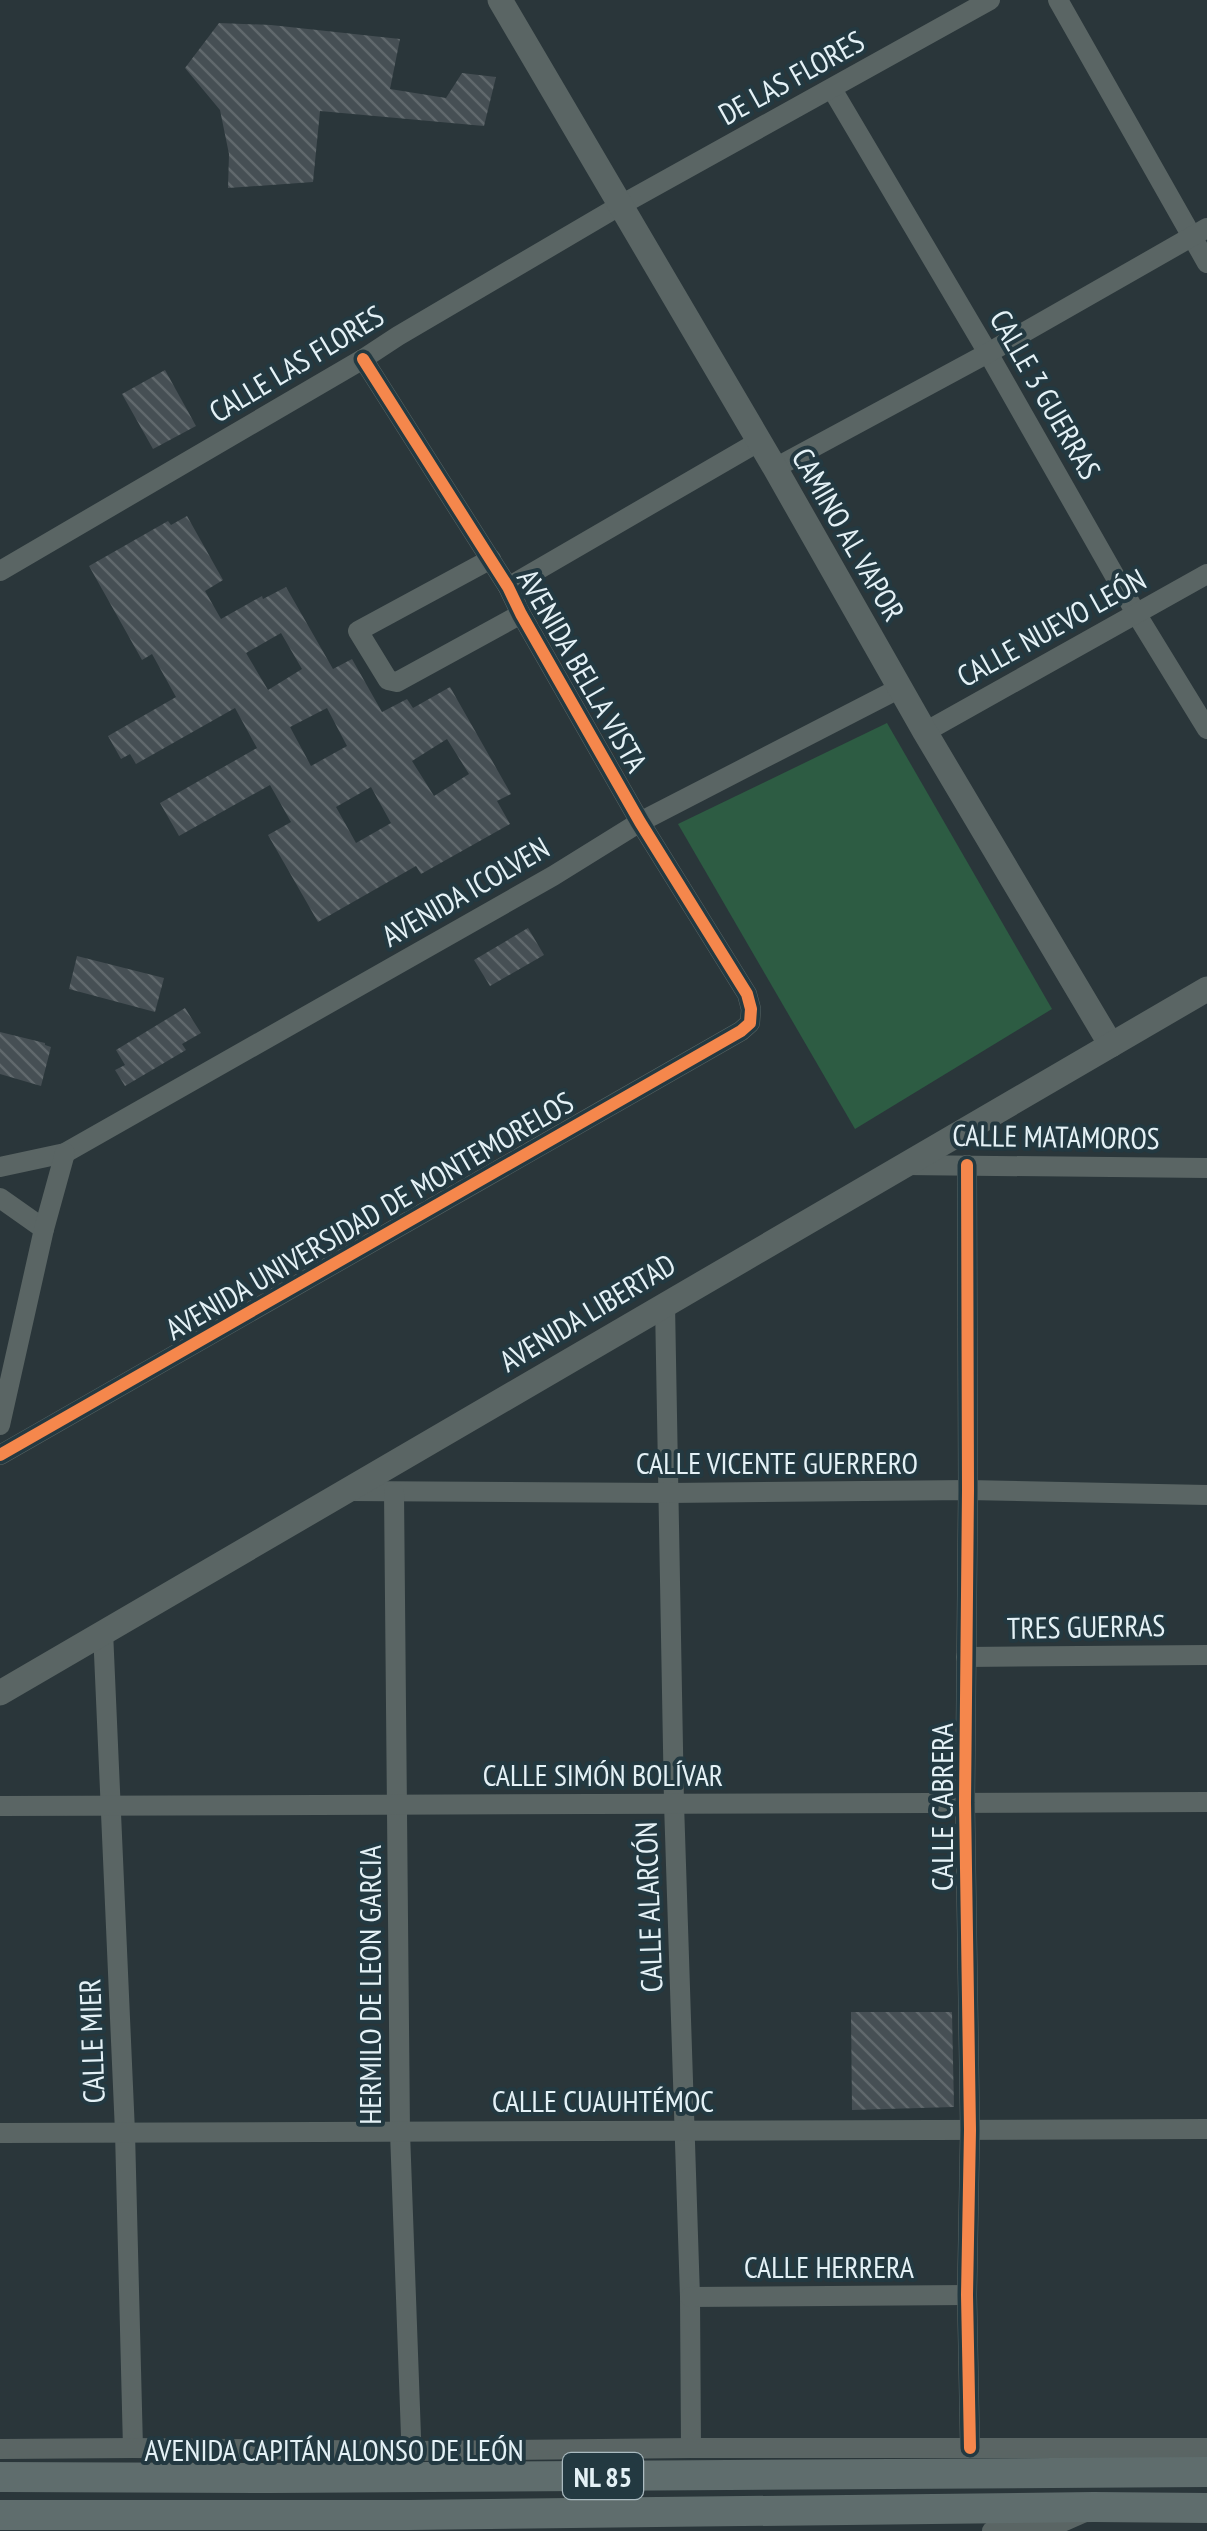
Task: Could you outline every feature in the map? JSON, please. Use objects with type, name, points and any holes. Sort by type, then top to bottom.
[{"type":"main road","name":"AVENIDA CAPITÁN ALONSO DE LEÓN","points":[[0,2477],[271,2478],[412,2464],[456,2477],[1207,2472]]},
{"type":"main road","points":[[408,2515],[431,2508],[452,2494],[456,2477]]},
{"type":"main road","points":[[198,2514],[202,2502],[220,2489],[271,2478]]},
{"type":"main road","name":"NL 85","points":[[0,2516],[198,2514],[347,2523],[408,2515],[1207,2508]]},
{"type":"street","name":"CAMINO AL VAPOR","points":[[500,0],[775,468],[924,732],[1111,1044]]},
{"type":"street","name":"DE LAS FLORES","points":[[621,205],[990,0]]},
{"type":"street","points":[[1058,0],[1199,233],[1207,263]]},
{"type":"street","name":"CALLE 3 GUERRAS","points":[[832,89],[1207,729]]},
{"type":"street","name":"CALLE LAS FLORES","points":[[0,571],[621,205]]},
{"type":"street","points":[[775,468],[1199,233]]},
{"type":"street","name":"AVENIDA BELLA VISTA","points":[[364,359],[508,587],[640,822],[747,994],[751,1009]]},
{"type":"street","points":[[508,587],[758,442]]},
{"type":"street","points":[[491,559],[358,631],[388,680],[398,682],[521,614]]},
{"type":"street","name":"CALLE NUEVO LEÓN","points":[[924,732],[1207,574]]},
{"type":"street","name":"AVENIDA ICOLVEN","points":[[0,1167],[64,1153],[553,876],[640,822],[900,688]]},
{"type":"street","name":"AVENIDA LIBERTAD","points":[[0,1693],[1207,989]]},
{"type":"street","name":"AVENIDA UNIVERSIDAD DE MONTEMORELOS","points":[[0,1455],[741,1031],[750,1023],[751,1009]]},
{"type":"street","points":[[0,1425],[64,1153]]},
{"type":"street","name":"CALLE MATAMOROS","points":[[904,1165],[1207,1168]]},
{"type":"street","name":"CALLE CABRERA","points":[[966,1165],[970,2448]]},
{"type":"street","points":[[0,1198],[44,1228]]},
{"type":"street","name":"CALLE ALARCÓN","points":[[665,1304],[691,2448]]},
{"type":"street","name":"CALLE VICENTE GUERRERO","points":[[348,1491],[968,1490],[1207,1495]]},
{"type":"street","name":"HERMILO DE LEON GARCIA","points":[[394,1492],[400,2132],[412,2464]]},
{"type":"street","name":"CALLE MIER","points":[[102,1632],[125,2132],[133,2448]]},
{"type":"street","name":"TRES GUERRAS","points":[[966,1658],[1207,1655]]},
{"type":"street","name":"CALLE SIMÓN BOLÍVAR","points":[[0,1806],[1207,1802]]},
{"type":"street","name":"CALLE CUAUHTÉMOC","points":[[0,2132],[1207,2129]]},
{"type":"street","name":"CALLE HERRERA","points":[[690,2297],[967,2295]]},
{"type":"street","name":"AVENIDA CAPITÁN ALONSO DE LEÓN","points":[[0,2448],[133,2448],[412,2464],[691,2448],[1207,2448]]},
{"type":"street","points":[[992,2531],[1060,2523],[1094,2507]]},
{"type":"green space","points":[[887,723],[1052,1009],[855,1129],[678,824]]},
{"type":"building","points":[[219,23],[400,39],[390,89],[446,98],[462,73],[496,77],[484,126],[320,111],[313,182],[228,188],[229,154],[220,110],[185,68]]},
{"type":"building","points":[[165,370],[196,426],[153,449],[122,394]]},
{"type":"building","points":[[187,516],[223,580],[205,591],[221,619],[286,587],[333,669],[352,659],[382,712],[407,699],[413,708],[450,687],[511,794],[497,801],[510,824],[421,874],[416,866],[318,922],[268,835],[291,822],[270,785],[179,836],[160,803],[257,748],[235,708],[136,764],[130,754],[121,759],[108,736],[176,697],[152,654],[142,660],[89,566],[168,521],[171,525]],"holes":[[[281,633],[302,669],[268,690],[246,653]],[[327,708],[347,746],[311,766],[290,727]],[[447,739],[469,774],[434,796],[412,761]],[[371,787],[391,823],[356,843],[336,807]]]},
{"type":"building","points":[[528,928],[544,955],[490,986],[474,960]]},
{"type":"building","points":[[77,956],[164,978],[155,1012],[69,989]]},
{"type":"building","points":[[185,1008],[201,1033],[182,1044],[186,1050],[125,1086],[115,1070],[125,1065],[116,1050]]},
{"type":"building","points":[[0,1032],[51,1047],[41,1086],[0,1074]]},
{"type":"building","points":[[851,2012],[952,2012],[954,2107],[852,2110]]},
{"type":"cycle path","points":[[0,1455],[750,1023],[747,994],[640,822],[508,587],[363,359]]},
{"type":"cycle path","points":[[967,1165],[965,1803],[970,2448]]}]
